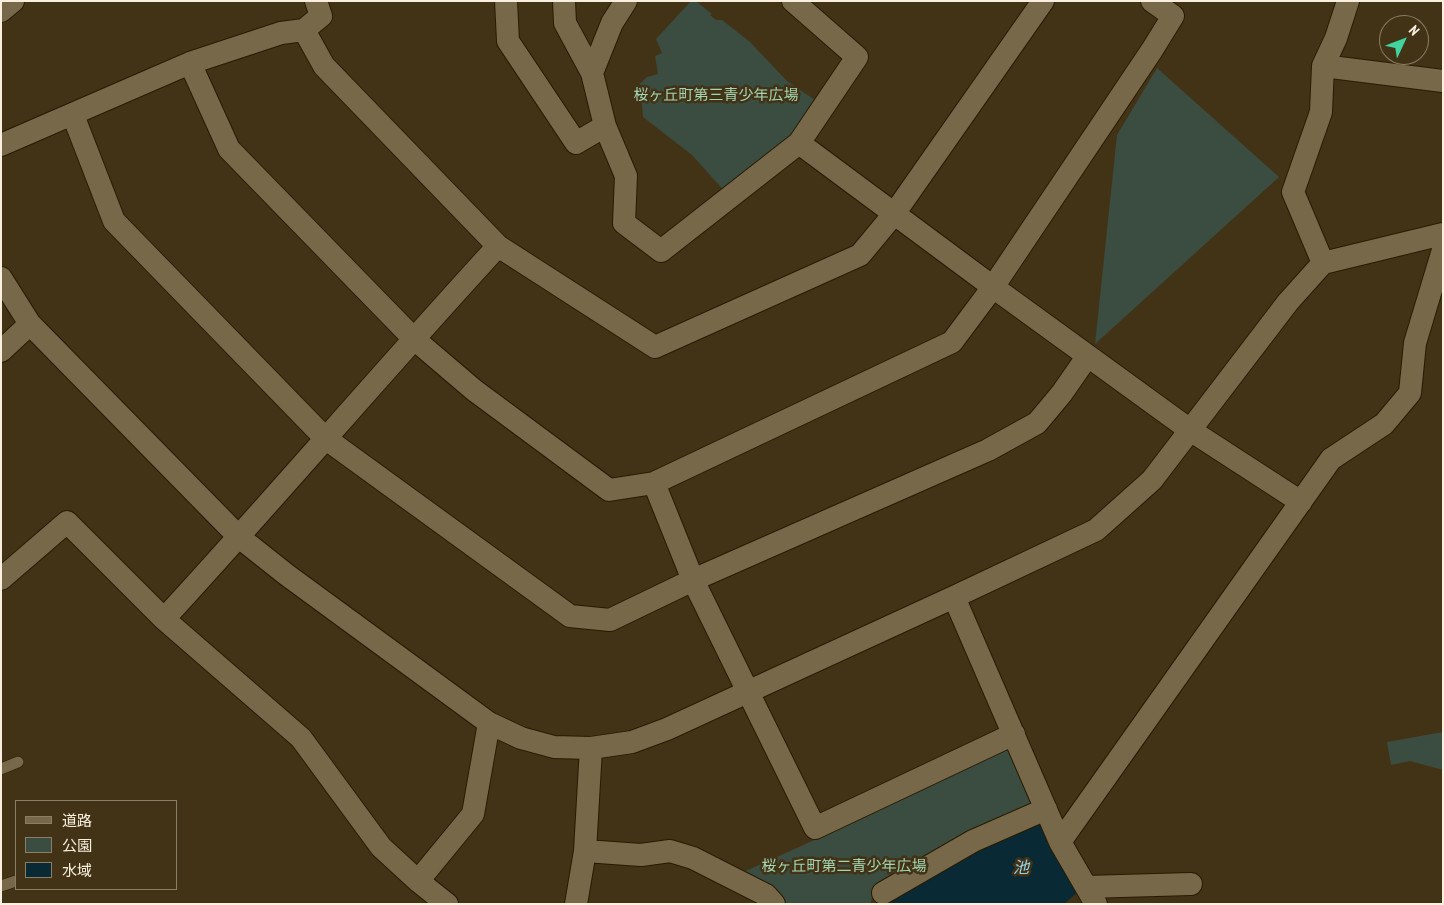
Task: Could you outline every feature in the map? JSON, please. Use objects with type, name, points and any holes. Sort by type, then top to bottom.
[{"type":"street","points":[[1,11],[13,1]]},
{"type":"street","points":[[1,145],[74,115],[190,63],[281,33],[304,30],[321,16],[316,1]]},
{"type":"street","points":[[506,1],[508,41],[576,143],[605,126]]},
{"type":"street","points":[[564,1],[565,23],[592,73],[605,126],[626,176],[624,223],[661,251],[799,143],[857,57],[793,1]]},
{"type":"street","points":[[592,73],[612,23],[626,1]]},
{"type":"street","points":[[304,30],[324,66],[498,246],[655,347],[860,255],[894,214],[1043,1]]},
{"type":"street","points":[[190,63],[229,149],[413,338],[474,390],[609,490],[654,483],[952,342],[994,287],[1173,16],[1152,1]]},
{"type":"street","points":[[1323,263],[1294,192],[1321,112],[1323,66],[1336,38],[1348,1]]},
{"type":"street","points":[[1323,66],[1443,81]]},
{"type":"street","points":[[74,115],[114,221],[325,438],[570,616],[610,620],[693,580],[988,450],[1037,423],[1088,357]]},
{"type":"street","points":[[799,143],[1088,357],[1190,430],[1301,502]]},
{"type":"street","points":[[1,278],[30,324],[239,537],[287,575],[489,723],[521,738],[554,747],[591,748],[632,742],[667,729],[1096,530],[1152,480],[1288,302],[1323,263],[1443,234]]},
{"type":"street","points":[[164,619],[239,537],[413,338],[498,246]]},
{"type":"street","points":[[1060,842],[1332,459],[1384,424],[1410,393],[1415,343],[1443,250]]},
{"type":"street","points":[[1,351],[30,324]]},
{"type":"street","points":[[654,483],[693,580],[815,828],[1014,734]]},
{"type":"street","points":[[1,579],[67,522],[164,619],[302,738],[381,847],[418,881],[447,904]]},
{"type":"street","points":[[954,597],[1060,842],[1091,895],[1191,884]]},
{"type":"street","points":[[418,881],[473,814],[489,723]]},
{"type":"street","points":[[576,904],[584,851],[591,748]]},
{"type":"street","points":[[883,893],[973,841],[1046,809]]},
{"type":"street","points":[[584,851],[641,855],[670,851],[693,858],[766,894],[774,904]]},
{"type":"lane","points":[[1,769],[18,762]]},
{"type":"lane","points":[[1,886],[15,881]]},
{"type":"green space","name":"桜ヶ丘町第三青少年広場","points":[[691,1],[696,1],[712,14],[710,15],[716,20],[722,20],[750,42],[787,81],[818,102],[791,141],[728,195],[692,155],[643,117],[640,84],[647,77],[658,74],[655,56],[662,53],[656,39]]},
{"type":"green space","points":[[1157,68],[1279,177],[1095,344],[1117,135]]},
{"type":"green space","points":[[1443,732],[1443,770],[1410,761],[1391,765],[1387,742]]},
{"type":"green space","name":"桜ヶ丘町第二青少年広場","points":[[1010,741],[1038,805],[877,884],[870,904],[784,904],[739,874],[821,837]]},
{"type":"water","name":"池","points":[[1045,817],[1080,890],[1064,904],[886,904],[977,850]]}]
